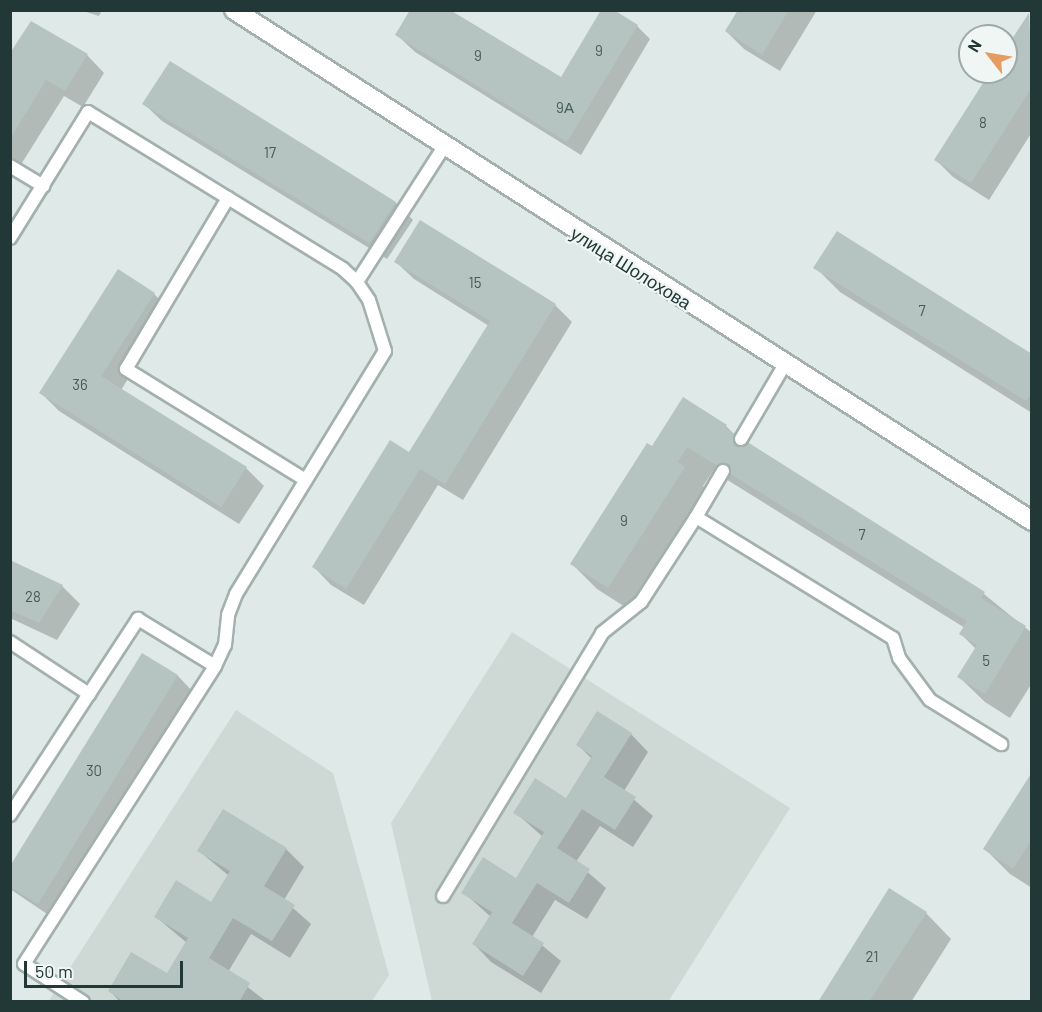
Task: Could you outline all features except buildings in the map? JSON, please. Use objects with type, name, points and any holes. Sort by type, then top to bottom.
[{"type":"street","name":"улица Шолохова","points":[[234,10],[443,148],[1032,521]]},
{"type":"lane","points":[[10,238],[88,112],[343,269],[357,282],[369,300],[385,351],[236,594],[228,615],[225,645],[215,666],[24,964],[83,1002]]},
{"type":"lane","points":[[357,282],[443,148]]},
{"type":"lane","points":[[10,166],[43,186]]},
{"type":"lane","points":[[228,198],[126,369],[306,480]]},
{"type":"lane","points":[[741,439],[785,364]]},
{"type":"lane","points":[[443,896],[602,633],[641,602],[723,471]]},
{"type":"lane","points":[[696,517],[893,638],[899,658],[930,700],[1001,744]]},
{"type":"lane","points":[[10,815],[138,619],[215,666]]},
{"type":"lane","points":[[10,642],[89,694]]},
{"type":"shaded area","points":[[512,632],[790,808],[668,1002],[432,1001],[391,823]]},
{"type":"shaded area","points":[[236,710],[333,773],[389,975],[372,1001],[48,1002]]}]
